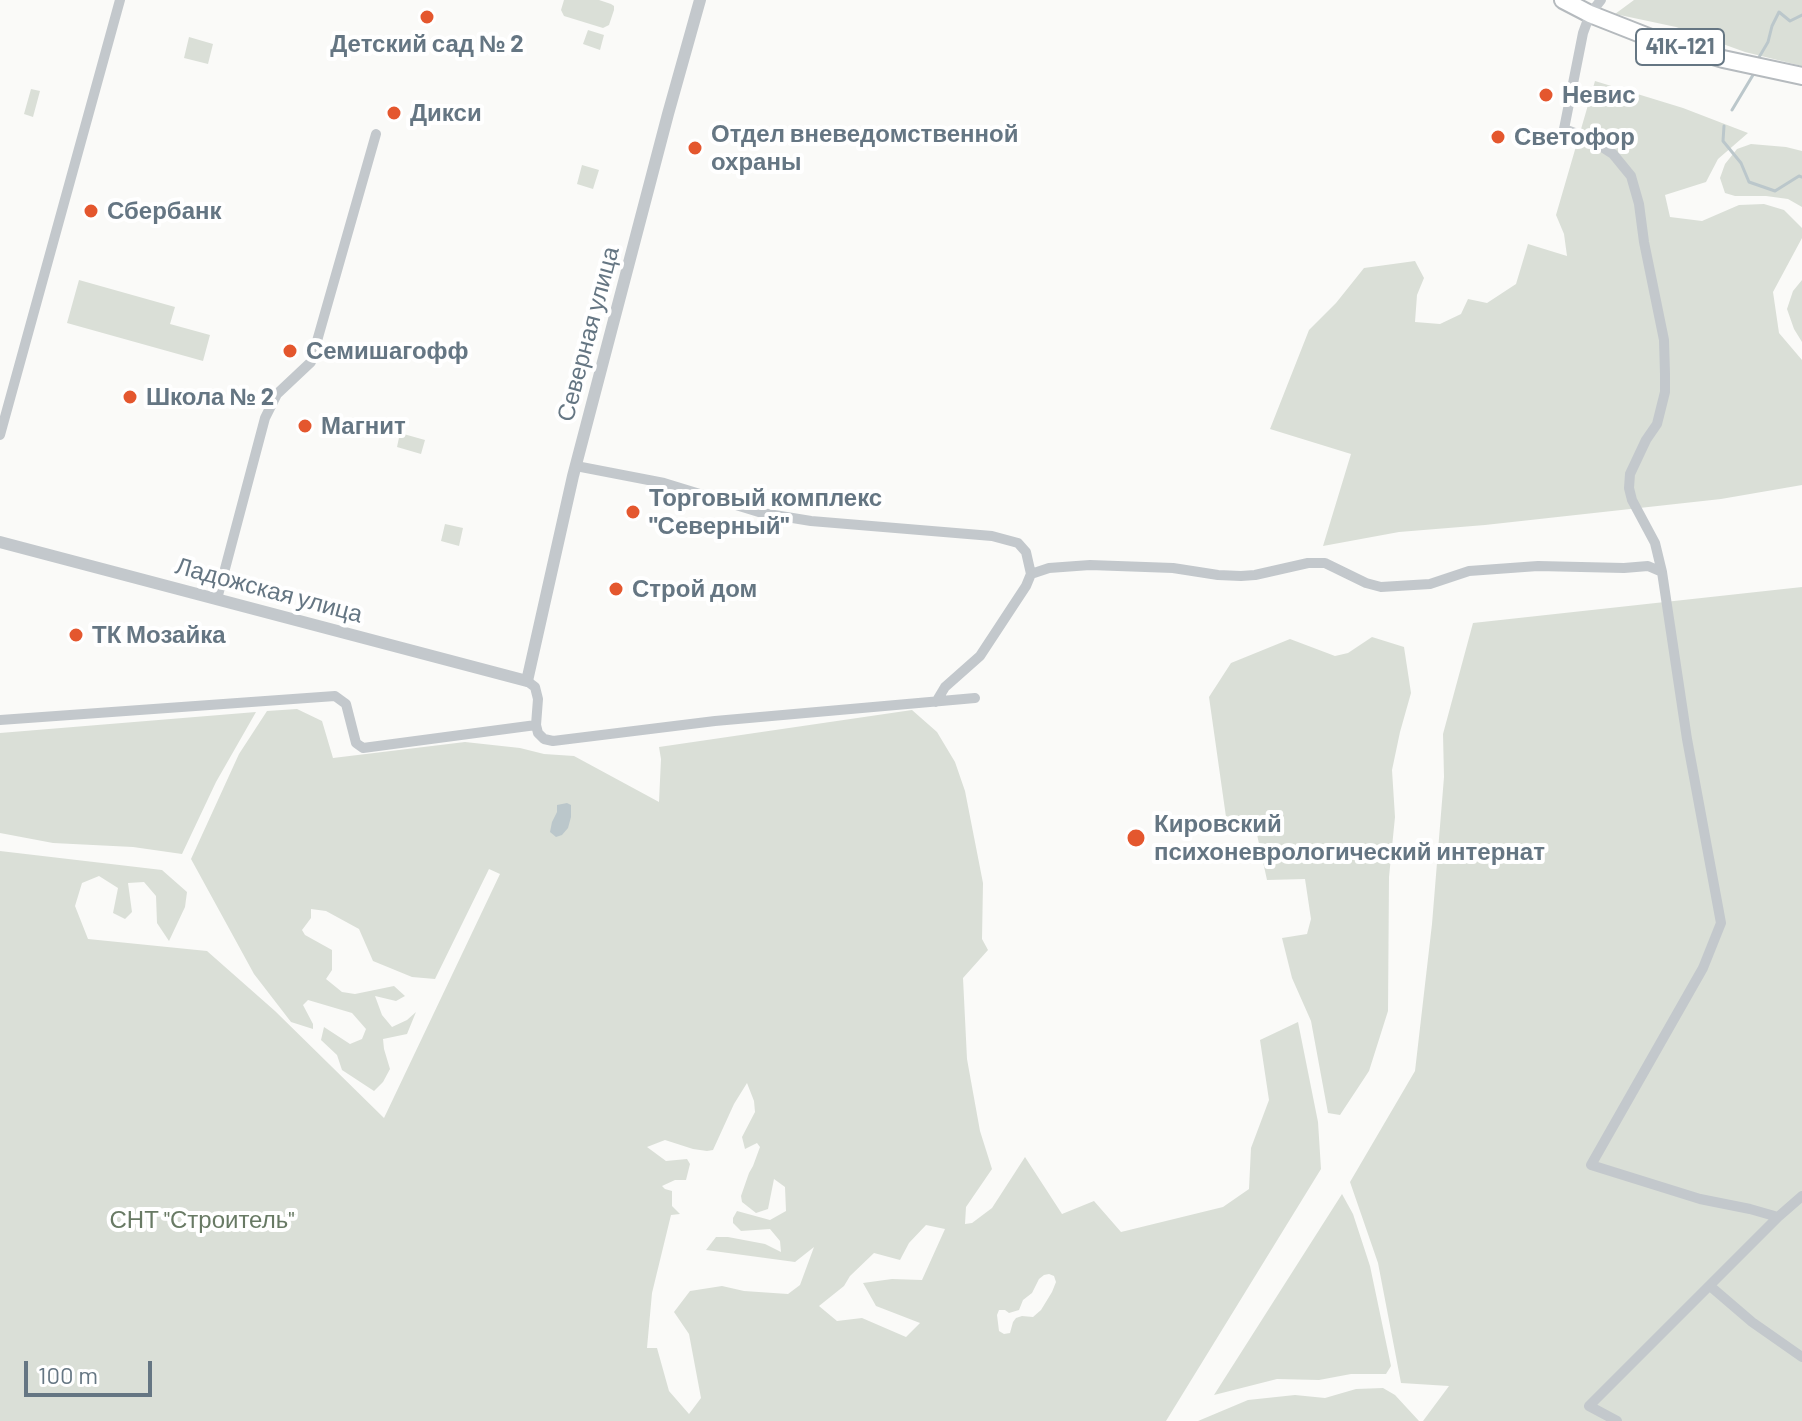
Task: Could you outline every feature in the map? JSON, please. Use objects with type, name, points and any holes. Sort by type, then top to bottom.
[{"type":"main road","name":"41К-121","points":[[1563,0],[1651,38],[1759,69],[1802,76]]},
{"type":"street","points":[[0,435],[120,0]]},
{"type":"street","name":"Северная улица","points":[[527,681],[576,466],[700,0]]},
{"type":"street","points":[[1601,0],[1590,14],[1583,33],[1564,129],[1588,138],[1613,154],[1631,176],[1639,204],[1664,340],[1665,392],[1657,424],[1630,474],[1629,488],[1632,500],[1655,543],[1662,572],[1687,739],[1721,923],[1703,968],[1591,1165],[1700,1199],[1778,1217]]},
{"type":"street","points":[[217,599],[265,418],[277,394],[311,362],[376,134]]},
{"type":"street","points":[[576,466],[664,483],[771,515],[992,536],[1018,543],[1026,552],[1031,574]]},
{"type":"street","name":"Ладожская улица","points":[[0,542],[527,681]]},
{"type":"street","points":[[936,702],[945,687],[980,656],[1031,574],[1049,568],[1090,565],[1173,568],[1241,576],[1308,563],[1325,563],[1381,587],[1430,584],[1469,571],[1538,566],[1648,566],[1662,572]]},
{"type":"street","points":[[527,681],[535,687],[538,699],[538,733],[544,739],[553,741],[715,721],[975,698]]},
{"type":"street","points":[[0,720],[335,696],[346,704],[356,743],[363,748],[536,725]]},
{"type":"street","points":[[1617,1421],[1589,1406],[1802,1196]]},
{"type":"street","points":[[1710,1286],[1752,1322],[1802,1357]]},
{"type":"green space","points":[[564,0],[599,0],[611,4],[614,10],[609,25],[603,28],[564,16],[561,10]]},
{"type":"green space","points":[[1634,0],[1802,0],[1802,66],[1745,52],[1676,27],[1615,14]]},
{"type":"green space","points":[[588,30],[604,35],[600,50],[583,44]]},
{"type":"green space","points":[[189,37],[213,44],[208,64],[184,58]]},
{"type":"green space","points":[[1595,81],[1683,108],[1748,133],[1718,159],[1706,182],[1665,195],[1670,217],[1702,221],[1739,205],[1764,204],[1784,210],[1802,228],[1802,238],[1773,292],[1779,333],[1802,360],[1802,485],[1721,499],[1399,532],[1323,546],[1351,454],[1270,429],[1309,330],[1364,268],[1415,261],[1424,278],[1417,295],[1415,322],[1440,324],[1461,314],[1468,299],[1487,303],[1516,284],[1528,244],[1567,256],[1564,234],[1556,215]]},
{"type":"green space","points":[[31,89],[40,91],[33,117],[24,114]]},
{"type":"green space","points":[[1751,144],[1802,151],[1802,207],[1788,199],[1725,193],[1720,178],[1725,164],[1737,149]]},
{"type":"green space","points":[[582,165],[599,170],[593,189],[577,184]]},
{"type":"green space","points":[[79,280],[175,307],[170,324],[210,335],[203,361],[67,323]]},
{"type":"green space","points":[[1802,280],[1802,342],[1787,309],[1793,291]]},
{"type":"green space","points":[[400,433],[425,440],[421,454],[397,447]]},
{"type":"green space","points":[[445,524],[463,528],[459,546],[441,541]]},
{"type":"green space","points":[[1802,587],[1802,1421],[1423,1421],[1449,1386],[1401,1383],[1378,1263],[1350,1182],[1415,1071],[1432,924],[1444,777],[1443,734],[1473,623]]},
{"type":"green space","points":[[1372,637],[1404,647],[1411,693],[1392,770],[1395,817],[1389,877],[1388,1011],[1369,1071],[1340,1115],[1328,1113],[1311,1021],[1292,978],[1282,938],[1307,934],[1311,919],[1305,879],[1267,880],[1256,830],[1227,824],[1209,697],[1231,663],[1290,639],[1335,656],[1348,653]]},
{"type":"green space","name":"СНТ \"Строитель\"","points":[[297,709],[322,721],[333,758],[465,742],[520,748],[544,754],[574,756],[659,802],[659,747],[912,710],[937,732],[955,762],[965,791],[983,883],[982,939],[988,950],[963,978],[967,1059],[980,1131],[992,1169],[966,1207],[965,1224],[972,1223],[992,1208],[1025,1157],[1062,1214],[1094,1201],[1121,1232],[1223,1207],[1249,1189],[1251,1148],[1269,1100],[1260,1040],[1298,1022],[1318,1122],[1321,1169],[1166,1421],[0,1421],[0,851],[162,870],[187,892],[185,907],[169,941],[157,923],[156,896],[144,882],[128,883],[132,912],[125,919],[113,913],[118,888],[99,876],[82,883],[75,906],[88,939],[207,951],[275,1011],[384,1118],[500,874],[489,869],[435,979],[412,977],[373,961],[359,929],[326,911],[311,909],[311,918],[302,930],[305,935],[332,950],[332,970],[326,979],[342,992],[355,994],[394,986],[405,996],[396,1001],[375,996],[382,1015],[392,1027],[416,1012],[407,1034],[383,1039],[390,1069],[374,1091],[342,1070],[337,1055],[321,1040],[324,1027],[350,1044],[362,1039],[366,1029],[352,1013],[308,1000],[303,1005],[313,1029],[291,1022],[254,974],[191,859],[239,754],[267,711]],"holes":[[[747,1083],[755,1112],[742,1137],[745,1149],[757,1143],[760,1147],[741,1196],[742,1202],[756,1213],[768,1209],[774,1179],[785,1187],[786,1211],[770,1220],[737,1211],[733,1223],[741,1231],[770,1229],[780,1241],[781,1252],[765,1244],[728,1237],[716,1237],[706,1250],[795,1262],[814,1247],[800,1285],[788,1294],[722,1286],[690,1291],[674,1312],[689,1334],[701,1398],[689,1414],[669,1391],[657,1348],[647,1348],[652,1293],[671,1215],[680,1214],[672,1206],[672,1191],[662,1186],[675,1180],[686,1180],[690,1164],[687,1159],[666,1161],[647,1147],[665,1140],[693,1149],[713,1150]],[[926,1225],[945,1229],[922,1280],[892,1279],[863,1283],[876,1306],[920,1323],[906,1337],[862,1318],[837,1321],[819,1306],[844,1286],[874,1253],[900,1260],[909,1243]],[[1044,1275],[1054,1276],[1056,1282],[1041,1310],[1033,1317],[1016,1318],[1010,1333],[999,1331],[999,1310],[1009,1313],[1019,1310],[1023,1300]]]},
{"type":"green space","points":[[256,712],[216,782],[182,854],[133,847],[53,843],[0,833],[0,733]]},
{"type":"green space","points":[[1342,1194],[1353,1214],[1370,1266],[1391,1366],[1386,1374],[1351,1374],[1319,1380],[1277,1379],[1214,1395]]},
{"type":"green space","points":[[1383,1388],[1395,1395],[1419,1421],[1198,1421],[1248,1400],[1295,1395],[1325,1398],[1356,1389]]},
{"type":"shaded area","points":[[557,805],[571,805],[568,828],[556,837],[550,832]]},
{"type":"waterway","points":[[1758,59],[1779,12],[1790,21],[1802,15]]},
{"type":"waterway","points":[[1732,110],[1753,75]]},
{"type":"waterway","points":[[1724,126],[1723,141],[1741,163],[1749,182],[1775,191],[1802,177]]},
{"type":"place","name":"Детский сад № 2","points":[[427,17]]},
{"type":"place","name":"Невис","points":[[1546,95]]},
{"type":"place","name":"Дикси","points":[[394,113]]},
{"type":"place","name":"Светофор","points":[[1498,137]]},
{"type":"place","name":"Отдел вневедомственной охраны","points":[[695,148]]},
{"type":"place","name":"Сбербанк","points":[[91,211]]},
{"type":"place","name":"Семишагофф","points":[[290,351]]},
{"type":"place","name":"Школа № 2","points":[[130,397]]},
{"type":"place","name":"Магнит","points":[[305,426]]},
{"type":"place","name":"Торговый комплекс \"Северный\"","points":[[633,512]]},
{"type":"place","name":"Строй дом","points":[[616,589]]},
{"type":"place","name":"ТК Мозайка","points":[[76,635]]},
{"type":"place","name":"Кировский психоневрологический интернат","points":[[1136,838]]}]
